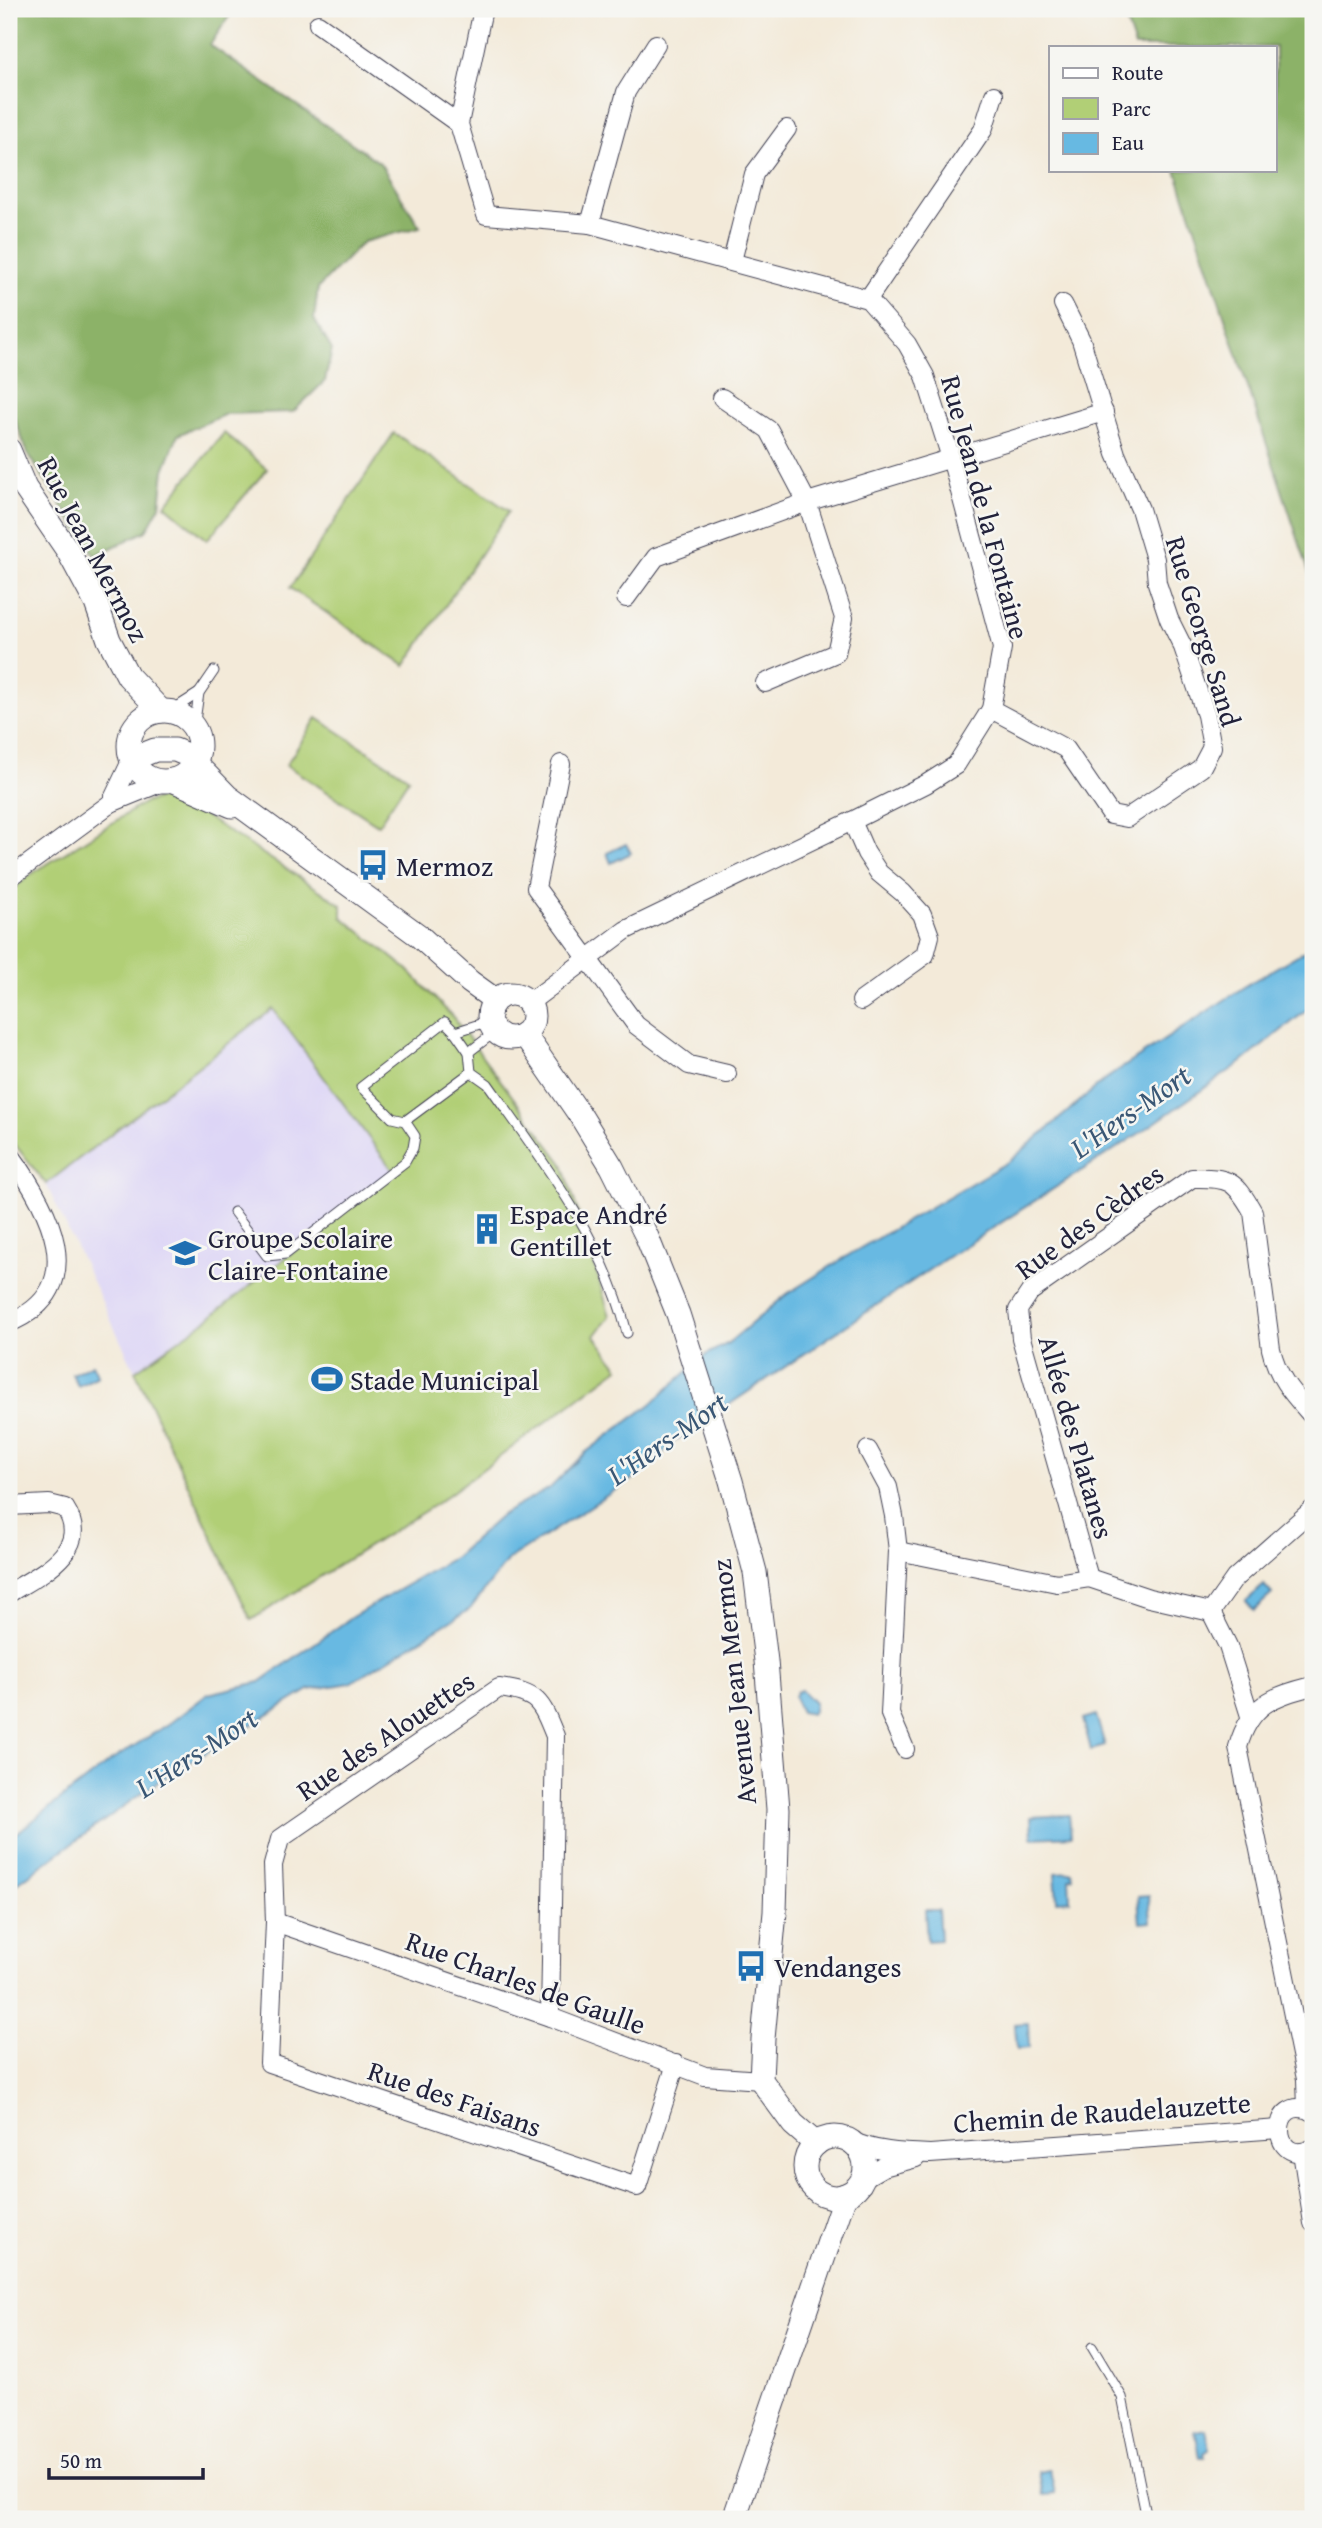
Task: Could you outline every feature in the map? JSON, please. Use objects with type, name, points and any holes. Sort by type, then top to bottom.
[{"type":"street","points":[[483,9],[459,124],[486,215],[590,224],[868,299],[953,178],[983,130],[994,95]]},
{"type":"street","points":[[318,24],[459,124]]},
{"type":"street","points":[[590,224],[626,92],[656,44]]},
{"type":"street","points":[[732,261],[754,174],[787,129]]},
{"type":"street","name":"Rue Jean de la Fontaine","points":[[530,1002],[625,930],[852,821],[926,784],[956,765],[991,709],[1002,648],[951,458],[925,376],[907,344],[868,299]]},
{"type":"street","name":"Rue George Sand","points":[[991,709],[1066,749],[1111,815],[1127,818],[1201,768],[1212,747],[1206,715],[1183,647],[1169,619],[1157,583],[1155,559],[1140,509],[1116,454],[1081,340],[1063,304]]},
{"type":"street","points":[[722,398],[769,430],[807,502],[844,618],[836,653],[765,683]]},
{"type":"street","points":[[626,598],[656,557],[807,502],[1104,412]]},
{"type":"street","name":"Rue Jean Mermoz","points":[[9,450],[25,488],[68,551],[96,603],[109,640],[128,676],[135,711],[130,749],[132,759]]},
{"type":"street","name":"Rue Jean Mermoz","points":[[128,676],[165,712],[184,717],[194,728]]},
{"type":"street","points":[[134,729],[149,715],[165,712]]},
{"type":"street","points":[[9,878],[111,803],[188,772],[195,762],[200,742],[194,728]]},
{"type":"street","points":[[111,803],[132,759],[155,750],[175,750],[187,755],[227,796],[247,812],[418,935],[470,982],[493,1018],[509,1039],[524,1034],[531,1027],[533,1018],[530,1002],[517,994],[505,994],[493,1018]]},
{"type":"street","points":[[132,759],[145,775],[168,781],[247,812]]},
{"type":"street","points":[[561,764],[536,888],[636,1025],[689,1065],[727,1074]]},
{"type":"street","points":[[852,821],[866,853],[880,873],[903,892],[922,914],[930,936],[925,955],[861,1002]]},
{"type":"street","name":"Avenue Jean Mermoz","points":[[524,1034],[612,1167],[647,1237],[678,1314],[731,1481],[755,1573],[766,1661],[778,1809],[775,1912],[761,2080]]},
{"type":"street","points":[[9,1153],[22,1170],[53,1230],[57,1250],[52,1288],[35,1308],[9,1322]]},
{"type":"street","name":"Rue des Cèdres","points":[[1018,1310],[1030,1292],[1192,1178],[1213,1177],[1228,1180],[1243,1194],[1253,1212],[1276,1370],[1313,1417]]},
{"type":"street","name":"Allée des Platanes","points":[[1018,1310],[1021,1338],[1089,1578]]},
{"type":"street","points":[[868,1450],[888,1488],[894,1516],[898,1551],[890,1714],[905,1749]]},
{"type":"street","points":[[9,1506],[49,1504],[65,1508],[72,1525],[71,1543],[56,1563],[9,1593]]},
{"type":"street","points":[[1211,1612],[1235,1578],[1313,1509]]},
{"type":"street","points":[[898,1551],[1057,1583],[1089,1578],[1149,1598],[1211,1612]]},
{"type":"street","points":[[1211,1612],[1228,1646],[1250,1716]]},
{"type":"street","points":[[1313,1686],[1285,1693],[1250,1716],[1243,1727],[1238,1747],[1304,2067],[1310,2110],[1297,2108],[1288,2112],[1281,2119],[1279,2129],[1284,2144],[1294,2151],[1307,2150],[1313,2223]]},
{"type":"street","name":"Rue des Alouettes","points":[[275,1922],[273,1865],[279,1839],[499,1688],[525,1692],[544,1708],[555,1736],[550,2017]]},
{"type":"street","name":"Rue Charles de Gaulle","points":[[275,1922],[550,2017],[705,2076],[761,2080]]},
{"type":"street","name":"Rue des Faisans","points":[[275,1922],[269,2063],[637,2187],[676,2064]]},
{"type":"street","points":[[761,2080],[793,2124],[816,2144]]},
{"type":"street","name":"Chemin de Raudelauzette","points":[[847,2139],[864,2148],[880,2151],[930,2154],[1279,2129]]},
{"type":"street","points":[[825,2138],[847,2139],[857,2146],[863,2156],[865,2168],[862,2179],[855,2189],[845,2195],[825,2194],[810,2182],[806,2162],[816,2144],[825,2138]]},
{"type":"street","name":"Chemin de Raudelauzette","points":[[862,2179],[883,2167],[930,2154]]},
{"type":"street","points":[[734,2519],[845,2195]]},
{"type":"lane","points":[[194,728],[199,693],[214,671]]},
{"type":"lane","points":[[165,712],[199,693]]},
{"type":"lane","points":[[455,1032],[493,1018]]},
{"type":"lane","points":[[468,1052],[493,1018]]},
{"type":"lane","points":[[234,1212],[267,1256],[286,1254],[405,1162],[413,1148],[415,1136],[405,1121],[392,1118],[362,1087],[445,1022],[468,1052],[471,1072],[488,1084],[575,1210],[618,1298],[627,1333]]},
{"type":"lane","points":[[405,1121],[471,1072]]},
{"type":"lane","points":[[1092,2347],[1122,2397],[1147,2519]]},
{"type":"shaded area","name":"Groupe Scolaire Claire-Fontaine","points":[[273,1009],[395,1172],[204,1322],[135,1371],[46,1184]]},
{"type":"green space","points":[[9,9],[234,9],[210,45],[380,163],[420,227],[363,242],[318,288],[314,319],[332,350],[325,381],[293,412],[226,414],[178,435],[164,470],[160,506],[146,531],[95,556],[28,454],[9,404]]},
{"type":"green space","points":[[1122,9],[1313,9],[1313,584],[1177,172],[1276,172],[1276,46],[1135,46]]},
{"type":"green space","points":[[224,433],[267,469],[207,540],[165,505]]},
{"type":"green space","points":[[394,433],[509,511],[405,666],[290,588]]},
{"type":"green space","points":[[317,718],[409,778],[378,825],[286,765]]},
{"type":"green space","points":[[160,798],[180,800],[342,905],[342,917],[407,969],[452,1016],[563,1164],[610,1316],[595,1336],[619,1368],[436,1504],[251,1620],[135,1371],[204,1322],[394,1172],[273,1009],[46,1184],[9,1137],[9,892],[33,873],[144,803]]},
{"type":"water","points":[[626,844],[631,853],[611,863],[607,853]]},
{"type":"water","name":"L'Hers-Mort","points":[[1313,946],[1313,1005],[1242,1062],[1143,1131],[951,1255],[675,1441],[643,1472],[508,1560],[470,1609],[350,1683],[309,1690],[156,1783],[9,1889],[9,1839],[109,1762],[170,1723],[208,1694],[260,1682],[352,1617],[455,1557],[503,1514],[550,1488],[585,1453],[651,1404],[707,1354],[727,1344],[787,1294],[1011,1160],[1107,1078],[1250,983]]},
{"type":"water","points":[[92,1364],[98,1376],[78,1386],[72,1374]]},
{"type":"water","points":[[1264,1585],[1272,1594],[1254,1610],[1246,1601]]},
{"type":"water","points":[[801,1690],[814,1703],[811,1714],[801,1712],[794,1698],[796,1692]]},
{"type":"water","points":[[1096,1715],[1105,1746],[1091,1750],[1083,1719]]},
{"type":"water","points":[[1069,1815],[1071,1836],[1032,1838],[1031,1817]]},
{"type":"water","points":[[1072,1872],[1073,1877],[1069,1879],[1070,1900],[1057,1901],[1055,1873]]},
{"type":"water","points":[[1149,1895],[1151,1922],[1140,1923],[1138,1896]]},
{"type":"water","points":[[925,1910],[938,1910],[940,1940],[927,1941]]},
{"type":"water","points":[[1028,2023],[1029,2048],[1017,2049],[1015,2024]]},
{"type":"water","points":[[1206,2429],[1210,2449],[1204,2453],[1205,2457],[1200,2457],[1195,2431]]},
{"type":"water","points":[[1050,2470],[1055,2494],[1043,2495],[1039,2472]]},
{"type":"place","name":"Mermoz","points":[[373,865]]},
{"type":"place","name":"Espace André Gentillet","points":[[487,1229]]},
{"type":"place","name":"Groupe Scolaire Claire-Fontaine","points":[[185,1253]]},
{"type":"place","name":"Stade Municipal","points":[[327,1379]]},
{"type":"place","name":"Vendanges","points":[[751,1966]]}]
